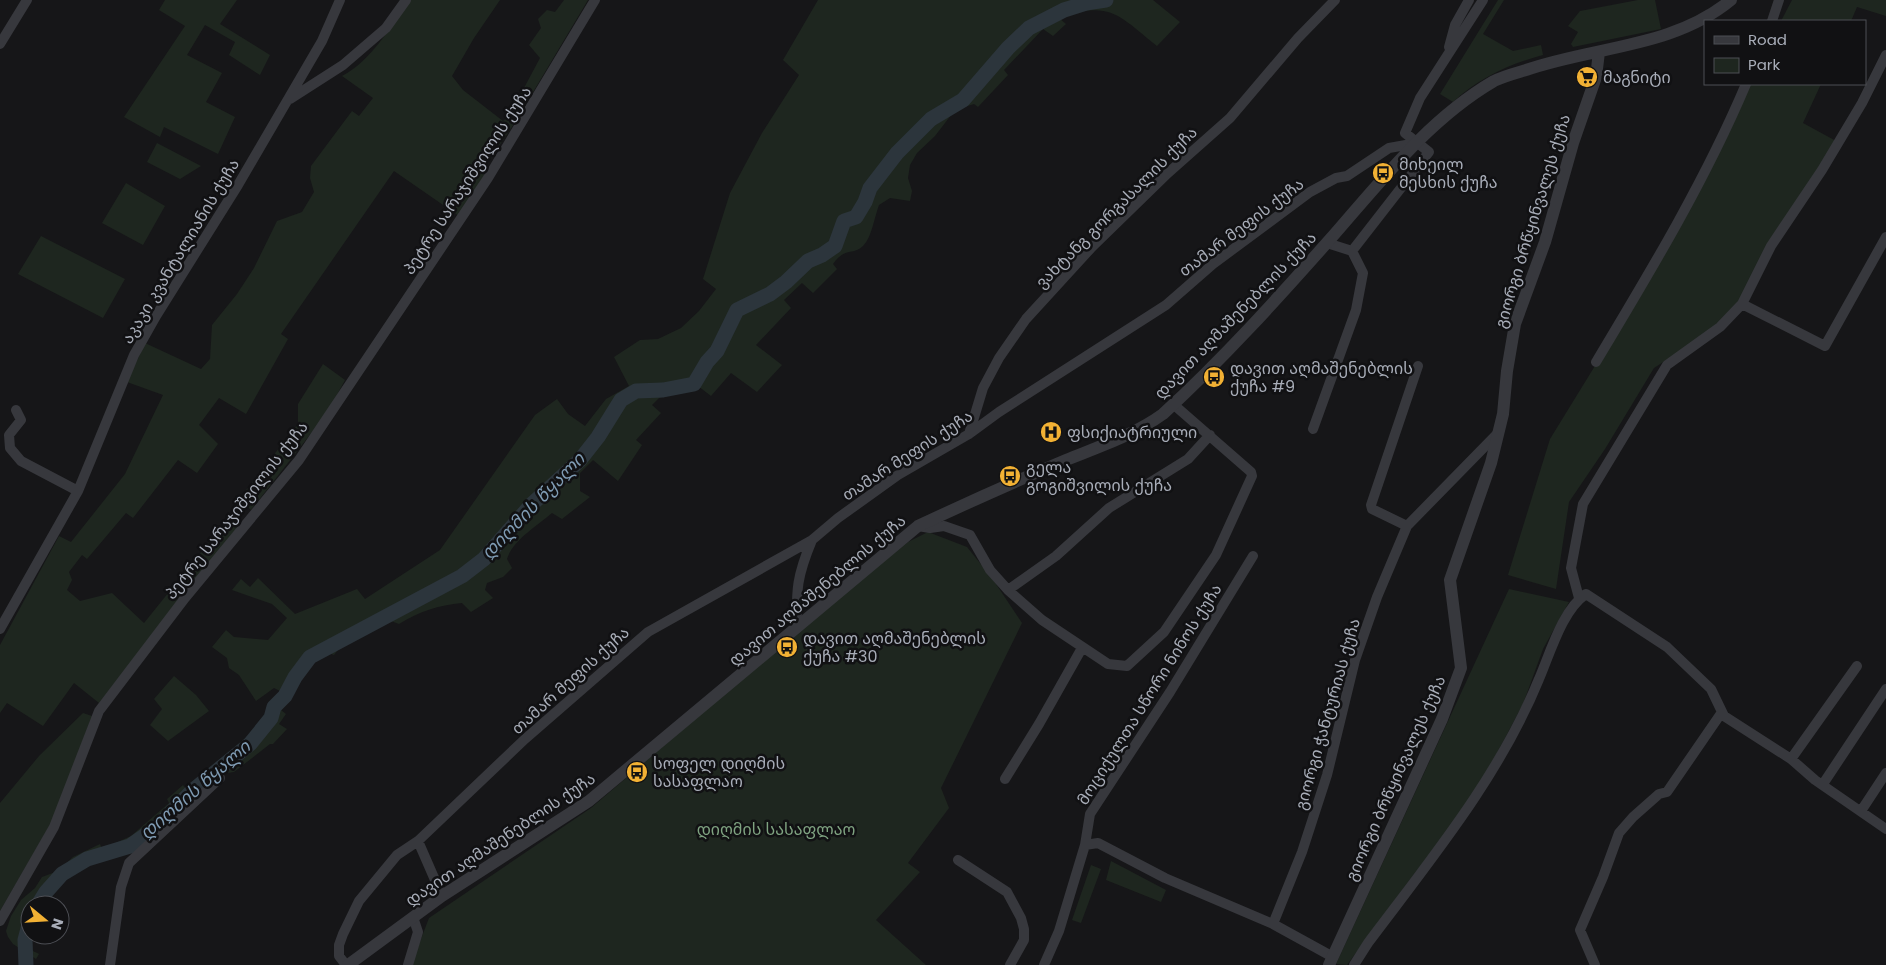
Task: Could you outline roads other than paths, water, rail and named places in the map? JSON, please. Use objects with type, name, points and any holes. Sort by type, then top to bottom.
[{"type":"street","points":[[0,44],[26,0]]},
{"type":"street","name":"აკაკი კვანტალიანის ქუჩა","points":[[1,626],[78,491],[134,355],[288,100],[322,41],[340,0]]},
{"type":"street","points":[[288,100],[343,66],[386,28],[406,0]]},
{"type":"street","name":"პეტრე სარაჯიშვილის ქუჩა","points":[[0,921],[54,827],[99,710],[185,598],[299,460],[488,178],[595,0]]},
{"type":"street","name":"ვახტანგ გორგასალის ქუჩა","points":[[969,434],[983,388],[999,358],[1026,319],[1091,248],[1168,172],[1230,118],[1298,38],[1335,0]]},
{"type":"street","points":[[1444,61],[1464,0]]},
{"type":"street","points":[[1456,26],[1469,0]]},
{"type":"street","points":[[1352,251],[1429,152],[1405,133],[1420,98],[1483,0]]},
{"type":"street","name":"დავით აღმაშენებლის ქუჩა","points":[[347,965],[442,896],[589,801],[918,526],[979,497],[1151,423],[1174,404],[1252,326],[1439,120],[1496,80],[1554,60],[1599,52],[1677,32],[1719,10],[1731,0]]},
{"type":"street","points":[[1772,20],[1779,0]]},
{"type":"street","name":"გიორგი ბრწყინვალეს ქუჩა","points":[[1331,961],[1442,719],[1461,668],[1450,580],[1500,431],[1506,371],[1515,324],[1545,242],[1573,143],[1596,77],[1599,52]]},
{"type":"street","points":[[1579,598],[1571,568],[1583,504],[1667,365],[1720,327],[1742,304],[1771,246],[1832,153],[1862,103],[1886,55]]},
{"type":"street","points":[[1596,362],[1661,255],[1732,118],[1746,85]]},
{"type":"street","name":"თამარ მეფის ქუჩა","points":[[347,965],[340,956],[339,945],[359,901],[397,855],[418,841],[525,740],[648,632],[812,540],[838,518],[898,475],[969,434],[999,412],[1166,305],[1214,264],[1310,192],[1336,178],[1348,176],[1389,148],[1417,143]]},
{"type":"street","points":[[1742,304],[1826,346],[1886,236]]},
{"type":"street","points":[[1313,429],[1356,310],[1363,273],[1352,251],[1327,243]]},
{"type":"street","points":[[1407,526],[1372,509],[1371,505],[1418,366]]},
{"type":"street","points":[[918,526],[930,528],[944,526],[970,535],[990,570],[1008,590],[1042,620],[1108,664],[1127,666],[1164,632],[1216,555],[1252,473],[1174,404]]},
{"type":"street","points":[[16,410],[21,420],[9,435],[10,448],[21,461],[78,491]]},
{"type":"street","name":"გიორგი ჭანტურიას ქუჩა","points":[[1273,924],[1302,852],[1327,775],[1355,660],[1377,597],[1407,526],[1500,431]]},
{"type":"street","points":[[1008,590],[1056,556],[1110,508],[1188,459],[1210,435]]},
{"type":"street","points":[[797,628],[796,589],[801,568],[812,540]]},
{"type":"street","name":"მოციქულთა სწორი ნინოს ქუჩა","points":[[1044,965],[1059,931],[1085,845],[1090,814],[1170,692],[1253,556]]},
{"type":"street","points":[[1354,965],[1368,943],[1470,807],[1524,716],[1561,626],[1579,598],[1586,594],[1667,648],[1711,689],[1722,712],[1792,760],[1886,829]]},
{"type":"street","points":[[1005,778],[1039,724],[1082,648]]},
{"type":"street","points":[[1792,760],[1857,666]]},
{"type":"street","points":[[1824,784],[1886,689]]},
{"type":"street","points":[[1595,965],[1580,930],[1603,877],[1619,833],[1633,817],[1659,794],[1667,792],[1722,712]]},
{"type":"street","points":[[1861,811],[1886,773]]},
{"type":"street","points":[[110,965],[121,887],[129,863],[220,778]]},
{"type":"street","points":[[418,841],[442,896]]},
{"type":"street","points":[[1085,845],[1098,844],[1165,878],[1273,924],[1331,961]]},
{"type":"street","points":[[958,860],[1007,892],[1021,918],[1024,940],[1010,965]]},
{"type":"street","points":[[408,965],[418,932],[413,917]]},
{"type":"waterway","name":"დიღმის წყალი","points":[[44,895],[62,874],[87,859],[130,846],[157,827],[192,791],[250,744],[271,718],[274,707],[285,696],[295,677],[310,657],[462,576],[484,559],[532,504],[580,460],[598,437],[621,400],[636,391],[663,390],[694,384],[707,362],[717,351],[737,310],[770,294],[808,261],[822,255],[835,246],[844,221],[856,217],[865,202],[870,188],[897,153],[931,119],[963,100],[1008,48],[1029,28],[1064,10],[1086,3],[1106,0]]},
{"type":"waterway","name":"დიღმის წყალი","points":[[25,945],[26,965]]},
{"type":"place","name":"მაგნიტი","points":[[1587,77]]},
{"type":"place","name":"მიხეილ მესხის ქუჩა","points":[[1383,173]]},
{"type":"place","name":"დავით აღმაშენებლის ქუჩა #9","points":[[1214,377]]},
{"type":"place","name":"ფსიქიატრიული","points":[[1051,432]]},
{"type":"place","name":"გელა გოგიშვილის ქუჩა","points":[[1010,476]]},
{"type":"place","name":"დავით აღმაშენებლის ქუჩა #30","points":[[787,647]]},
{"type":"place","name":"სოფელ დიღმის სასაფლაო","points":[[637,772]]},
{"type":"park label","name":"დიღმის სასაფლაო","points":[[776,829]]}]
